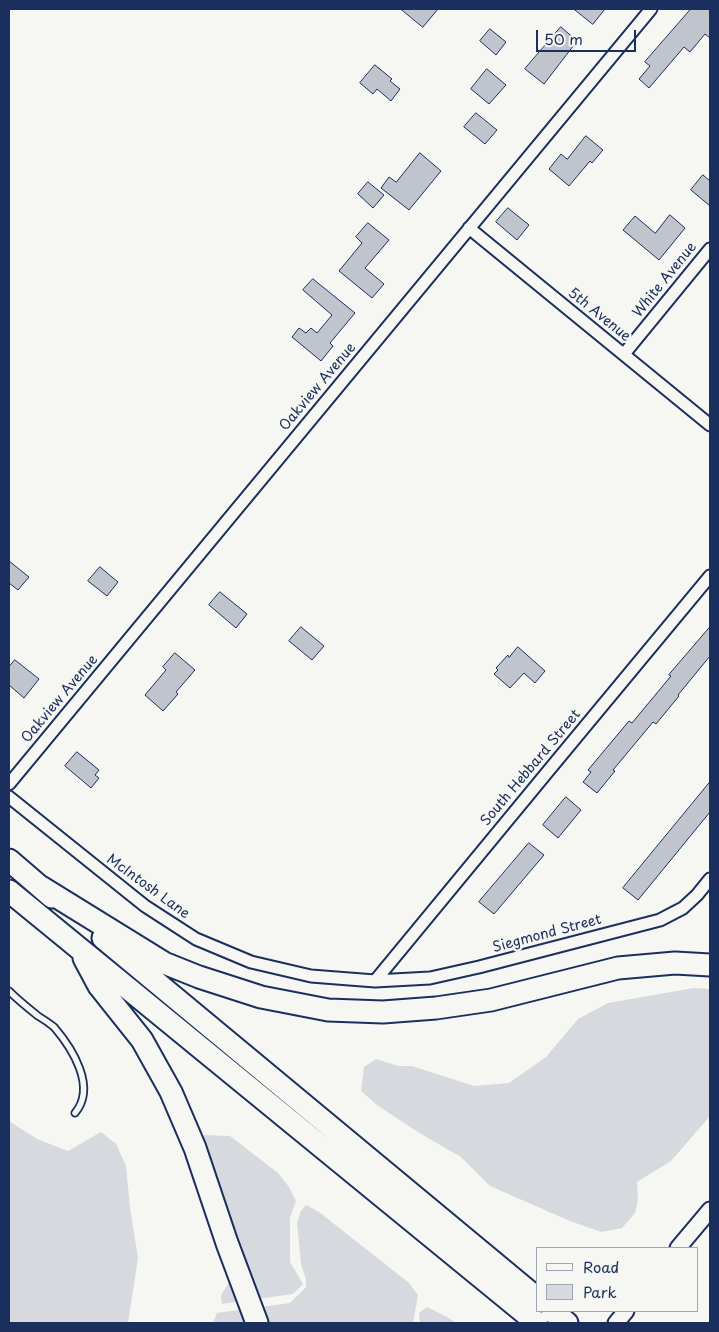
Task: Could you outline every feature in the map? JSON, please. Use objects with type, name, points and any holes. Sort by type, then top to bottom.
[{"type":"highway","points":[[9,860],[536,1297]]},
{"type":"highway","points":[[41,887],[127,941],[173,966],[199,977],[261,997],[328,1010],[383,1012],[436,1008],[491,1000],[618,968],[675,963],[710,964]]},
{"type":"highway","points":[[9,892],[537,1323]]},
{"type":"highway","points":[[79,948],[99,986],[142,1040],[171,1092],[195,1148],[227,1244],[257,1323]]},
{"type":"highway","points":[[553,1312],[568,1323]]},
{"type":"street","name":"Oakview Avenue","points":[[9,784],[651,9]]},
{"type":"street","name":"5th Avenue","points":[[469,228],[710,425]]},
{"type":"street","name":"White Avenue","points":[[624,354],[710,249]]},
{"type":"street","name":"South Hebbard Street","points":[[376,981],[710,576]]},
{"type":"street","name":"McIntosh Lane","points":[[9,797],[145,906],[196,939],[251,962],[311,976],[376,981]]},
{"type":"street","name":"Siegmond Street","points":[[376,981],[430,978],[479,968],[660,920],[683,908],[710,879]]},
{"type":"street","points":[[679,1247],[710,1210]]},
{"type":"street","points":[[616,1323],[625,1312]]},
{"type":"lane","points":[[9,991],[20,1002],[53,1027],[74,1056],[82,1072],[84,1091],[81,1106],[75,1113]]},
{"type":"green space","points":[[694,988],[710,989],[710,1116],[671,1161],[637,1182],[638,1200],[635,1213],[622,1228],[601,1232],[570,1221],[490,1186],[461,1157],[377,1105],[361,1091],[364,1067],[376,1059],[398,1066],[412,1066],[474,1086],[509,1083],[546,1057],[578,1019],[608,1003]]},
{"type":"green space","points":[[9,1121],[37,1139],[68,1151],[101,1132],[116,1144],[126,1166],[138,1258],[128,1323],[9,1323]]},
{"type":"green space","points":[[204,1135],[230,1136],[278,1173],[289,1187],[296,1201],[290,1217],[290,1262],[303,1284],[293,1294],[222,1304],[221,1295],[240,1266],[200,1142]]},
{"type":"green space","points":[[306,1205],[319,1212],[409,1283],[418,1295],[413,1323],[213,1323],[217,1313],[290,1303],[306,1287],[306,1279],[301,1264],[297,1222],[301,1211]]},
{"type":"green space","points":[[427,1307],[456,1323],[420,1323],[419,1313]]},
{"type":"building","points":[[401,9],[438,9],[423,27]]},
{"type":"building","points":[[574,9],[605,9],[593,24]]},
{"type":"building","points":[[691,9],[710,9],[710,38],[705,34],[690,52],[684,47],[649,88],[639,79],[650,66],[645,62]]},
{"type":"building","points":[[561,27],[576,40],[544,84],[525,69]]},
{"type":"building","points":[[490,29],[506,42],[496,55],[480,41]]},
{"type":"building","points":[[375,65],[392,79],[390,81],[400,89],[391,101],[377,89],[373,94],[360,83]]},
{"type":"building","points":[[487,69],[506,85],[489,104],[471,89]]},
{"type":"building","points":[[476,113],[497,130],[485,144],[464,127]]},
{"type":"building","points":[[586,136],[603,150],[592,163],[590,161],[569,186],[549,169],[561,154],[567,159]]},
{"type":"building","points":[[420,153],[441,171],[409,210],[381,188],[389,177],[396,182]]},
{"type":"building","points":[[703,175],[710,181],[710,206],[691,190]]},
{"type":"building","points":[[368,182],[384,195],[373,208],[358,194]]},
{"type":"building","points":[[508,208],[529,225],[517,240],[496,222]]},
{"type":"building","points":[[670,215],[685,228],[659,260],[623,230],[635,216],[655,233]]},
{"type":"building","points":[[368,223],[389,240],[365,268],[384,284],[372,298],[339,271],[362,243],[356,237]]},
{"type":"building","points":[[313,279],[355,313],[330,343],[333,346],[321,361],[292,337],[299,328],[306,333],[311,328],[317,333],[332,315],[303,290]]},
{"type":"building","points":[[9,561],[29,577],[18,590],[9,583]]},
{"type":"building","points":[[100,567],[118,582],[107,596],[88,581]]},
{"type":"building","points":[[220,592],[247,614],[236,628],[209,605]]},
{"type":"building","points":[[301,627],[324,646],[312,660],[289,641]]},
{"type":"building","points":[[710,627],[710,656],[656,724],[653,722],[613,770],[615,771],[597,793],[583,782],[591,772],[588,770],[629,721],[632,723],[671,676],[669,675]]},
{"type":"building","points":[[518,647],[545,671],[535,683],[524,673],[510,688],[494,674],[498,670],[496,668]]},
{"type":"building","points":[[175,653],[195,670],[163,711],[145,695],[166,670],[163,667]]},
{"type":"building","points":[[15,660],[39,679],[24,698],[9,685],[9,667]]},
{"type":"building","points":[[77,752],[99,770],[95,775],[99,778],[91,788],[65,766]]},
{"type":"building","points":[[710,782],[710,812],[638,900],[623,888]]},
{"type":"building","points":[[566,797],[581,810],[558,838],[543,825]]},
{"type":"building","points":[[529,843],[544,855],[494,914],[479,902]]}]
